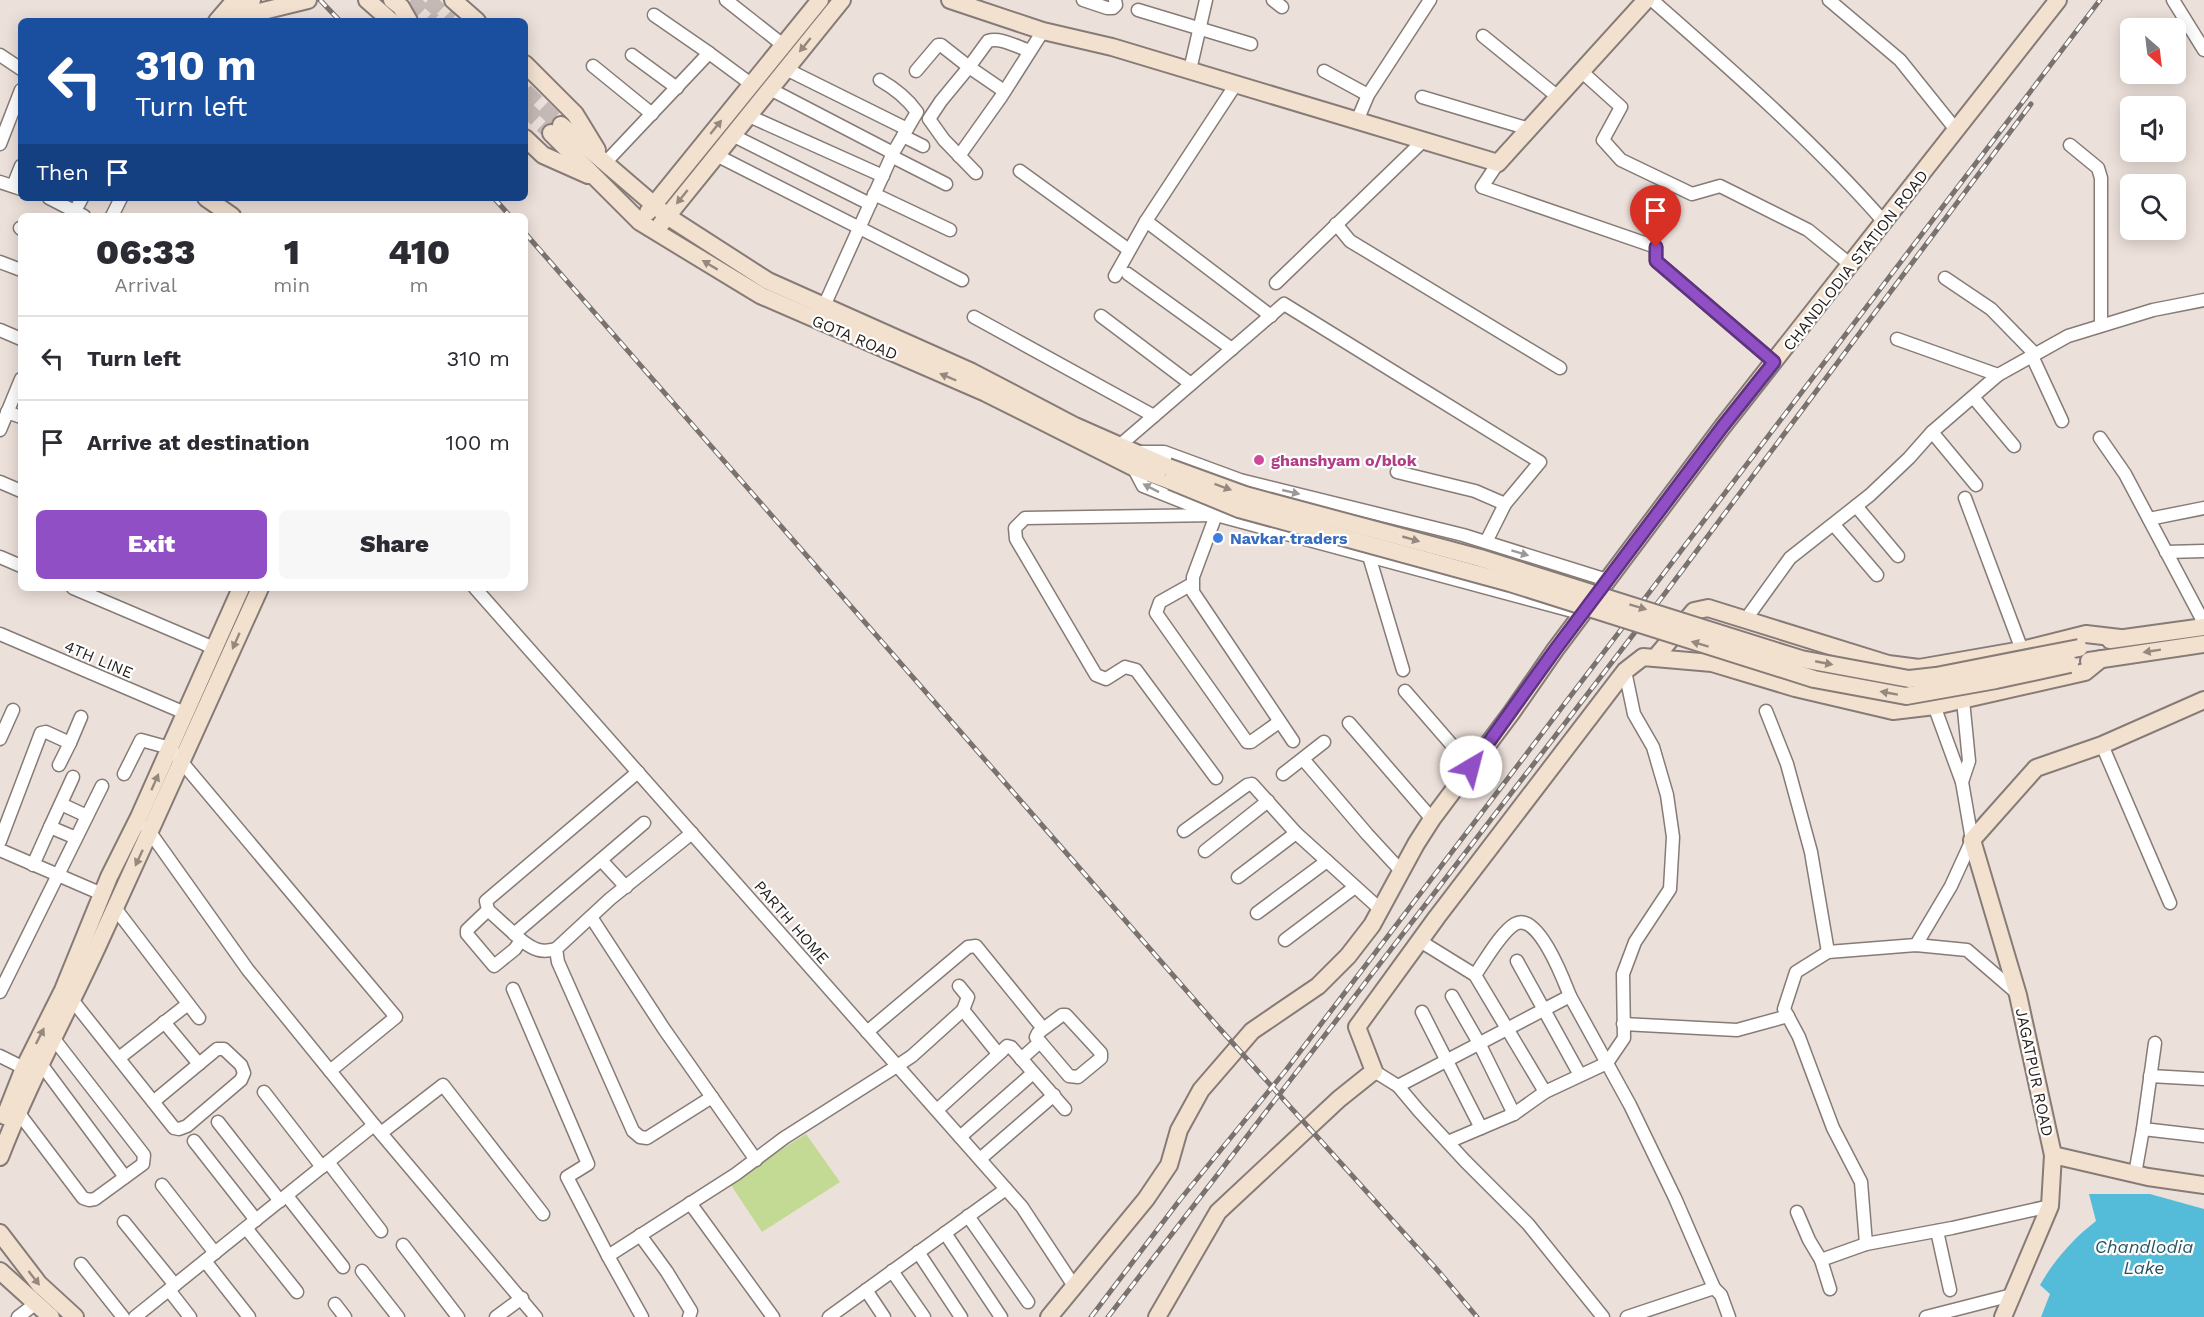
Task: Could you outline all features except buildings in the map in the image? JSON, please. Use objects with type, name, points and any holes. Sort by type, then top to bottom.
[{"type":"street","points":[[232,11],[252,0]]},
{"type":"street","points":[[232,11],[308,0]]},
{"type":"street","points":[[367,0],[388,18]]},
{"type":"street","points":[[392,0],[401,7],[407,18]]},
{"type":"street","points":[[454,0],[474,18]]},
{"type":"street","points":[[726,0],[783,45]]},
{"type":"street","points":[[640,222],[820,0]]},
{"type":"street","points":[[655,232],[842,0]]},
{"type":"street","points":[[950,0],[1042,31],[1112,46],[1498,164]]},
{"type":"street","points":[[1083,0],[1107,8],[1113,8],[1116,5],[1115,0]]},
{"type":"street","points":[[1190,70],[1206,0]]},
{"type":"street","points":[[1358,121],[1368,95],[1430,0]]},
{"type":"street","points":[[1646,0],[1498,164],[1482,187],[1656,247],[1656,261],[1774,362]]},
{"type":"street","points":[[1652,0],[1747,83],[1856,191],[1884,223]]},
{"type":"street","points":[[1829,0],[1900,60],[1957,131]]},
{"type":"street","name":"CHANDLODIA STATION ROAD","points":[[1049,1317],[1146,1199],[1169,1166],[1179,1130],[1201,1090],[1252,1031],[1318,986],[1348,956],[1381,909],[1432,819],[1607,580],[1723,426],[2058,0]]},
{"type":"street","points":[[2174,0],[2204,50]]},
{"type":"street","points":[[1138,10],[1251,44]]},
{"type":"street","points":[[654,15],[751,84]]},
{"type":"street","points":[[959,156],[1042,31]]},
{"type":"street","points":[[1484,36],[1558,98]]},
{"type":"street","points":[[976,173],[929,119],[988,41],[998,39],[1030,51]]},
{"type":"street","points":[[916,71],[933,48],[941,45],[1004,91]]},
{"type":"street","points":[[528,67],[575,114],[605,163],[709,53]]},
{"type":"street","points":[[0,55],[18,67]]},
{"type":"street","points":[[632,55],[677,88]]},
{"type":"street","points":[[593,66],[652,114]]},
{"type":"street","points":[[786,69],[905,133],[923,146]]},
{"type":"street","points":[[1324,71],[1368,95]]},
{"type":"street","points":[[1581,71],[1621,107],[1603,140],[1621,160],[1692,194],[1720,186],[1808,230],[1851,265]]},
{"type":"street","points":[[824,306],[892,154],[917,112],[893,88],[880,80]]},
{"type":"street","points":[[1115,276],[1146,221],[1236,84]]},
{"type":"street","points":[[770,89],[946,184]]},
{"type":"street","points":[[0,144],[18,98]]},
{"type":"street","points":[[1422,98],[1529,129]]},
{"type":"street","points":[[749,116],[883,177]]},
{"type":"street","name":"GOTA ROAD","points":[[556,129],[605,163],[667,216],[768,281],[972,372],[1129,455],[760,295],[640,222],[595,178],[556,129]]},
{"type":"street","points":[[732,135],[872,199],[950,230]]},
{"type":"street","points":[[528,141],[543,155],[595,178]]},
{"type":"street","points":[[1276,283],[1423,141]]},
{"type":"street","points":[[2070,145],[2098,168],[2101,178],[2102,325]]},
{"type":"street","points":[[716,156],[962,280]]},
{"type":"street","points":[[1020,171],[1130,250]]},
{"type":"street","points":[[0,182],[17,187]]},
{"type":"street","points":[[57,201],[79,213]]},
{"type":"street","points":[[210,201],[228,213]]},
{"type":"street","points":[[222,201],[239,213]]},
{"type":"street","points":[[1146,221],[1271,316]]},
{"type":"street","points":[[1336,224],[1350,241],[1560,368]]},
{"type":"street","points":[[0,262],[18,269]]},
{"type":"street","points":[[1128,274],[1232,349]]},
{"type":"street","points":[[1945,279],[1991,309],[2034,355],[2062,421]]},
{"type":"street","points":[[1746,619],[1790,558],[1857,506],[1909,458],[1932,432],[1998,375],[2068,336],[2153,310],[2204,300]]},
{"type":"street","points":[[1129,455],[1154,416],[1284,304],[1540,462],[1505,504],[1486,542]]},
{"type":"street","points":[[1101,316],[1191,384]]},
{"type":"street","points":[[974,317],[1154,416]]},
{"type":"street","points":[[0,332],[18,338]]},
{"type":"street","points":[[1897,339],[1998,375]]},
{"type":"street","points":[[0,430],[18,387]]},
{"type":"street","points":[[1973,397],[2013,446]]},
{"type":"street","points":[[8,412],[18,416]]},
{"type":"street","points":[[1932,432],[1976,485]]},
{"type":"street","points":[[1170,474],[1480,558],[1802,659],[1909,680],[2079,648],[2120,638],[2204,625],[2125,474],[2100,438]]},
{"type":"street","points":[[1129,455],[1164,452],[1240,480],[1383,514],[1486,542],[1607,580]]},
{"type":"street","points":[[1129,455],[1239,509],[1510,583],[1814,679],[1906,696],[2070,664],[2204,644]]},
{"type":"street","points":[[1129,455],[1143,486],[1216,515],[1582,614]]},
{"type":"street","points":[[1397,472],[1475,491],[1505,504]]},
{"type":"street","points":[[0,482],[18,490]]},
{"type":"street","points":[[1965,498],[2022,650]]},
{"type":"street","points":[[1857,506],[1898,556]]},
{"type":"street","points":[[2149,519],[2204,508]]},
{"type":"street","points":[[1383,514],[1369,556],[1403,670]]},
{"type":"street","points":[[1216,515],[1191,584],[1193,592],[1293,741]]},
{"type":"street","points":[[1216,515],[1026,518],[1019,522],[1014,533],[1096,675],[1106,679],[1125,667],[1136,670],[1216,778]]},
{"type":"street","points":[[1834,525],[1877,575]]},
{"type":"street","points":[[2166,552],[2204,551]]},
{"type":"street","points":[[0,557],[18,565]]},
{"type":"street","points":[[1191,584],[1160,602],[1156,613],[1246,742],[1251,742],[1279,722]]},
{"type":"street","points":[[80,591],[214,648]]},
{"type":"street","points":[[0,1157],[18,1112],[54,1039],[102,894],[140,817],[240,591]]},
{"type":"street","points":[[0,1128],[24,1068],[68,995],[115,908],[259,591]]},
{"type":"street","name":"PARTH HOME","points":[[478,591],[1022,1207],[1074,1286]]},
{"type":"street","points":[[1655,658],[1694,611],[1708,608],[1888,664],[1919,669],[2022,650],[2086,634],[2120,638]]},
{"type":"street","name":"4TH LINE","points":[[0,634],[185,713]]},
{"type":"street","points":[[1603,1317],[1528,1224],[1448,1142],[1398,1086],[1374,1071],[1357,1028],[1420,941],[1625,671],[1643,657],[1712,663],[1795,688],[1893,711],[1935,706],[2085,672],[2101,659]]},
{"type":"street","points":[[1919,669],[1962,782],[1972,840]]},
{"type":"street","points":[[1448,1142],[1514,1114],[1545,1092],[1607,1063],[1624,1038],[1623,974],[1635,942],[1670,888],[1672,837],[1667,795],[1653,747],[1634,714],[1625,671]]},
{"type":"street","points":[[1405,691],[1471,767]]},
{"type":"street","points":[[1962,782],[1969,761],[1963,700]]},
{"type":"street","points":[[1916,945],[1951,886],[1972,840],[2036,768],[2102,745],[2204,700]]},
{"type":"street","points":[[0,739],[13,710]]},
{"type":"street","points":[[1766,711],[1787,764],[1811,852],[1828,952]]},
{"type":"street","points":[[59,765],[81,717]]},
{"type":"street","points":[[1349,723],[1432,819]]},
{"type":"street","points":[[0,841],[41,733],[45,732],[70,743]]},
{"type":"street","points":[[124,774],[141,740],[170,748],[396,1017],[330,1071]]},
{"type":"street","points":[[1283,774],[1324,742]]},
{"type":"street","points":[[2102,745],[2170,903]]},
{"type":"street","points":[[1303,759],[1402,872]]},
{"type":"street","points":[[638,771],[486,901],[488,910],[534,950],[545,952],[556,949],[626,887],[692,834]]},
{"type":"street","points":[[33,865],[73,777]]},
{"type":"street","points":[[1184,831],[1250,784],[1255,786],[1296,833],[1381,909]]},
{"type":"street","points":[[0,992],[102,786]]},
{"type":"street","points":[[1205,851],[1268,801]]},
{"type":"street","points":[[62,804],[87,816]]},
{"type":"street","points":[[140,817],[248,970],[536,1317]]},
{"type":"street","points":[[488,910],[467,930],[467,934],[491,964],[497,965],[514,949],[518,937],[644,823]]},
{"type":"street","points":[[50,827],[76,838]]},
{"type":"street","points":[[1238,877],[1296,833]]},
{"type":"street","name":"JAGATPUR ROAD","points":[[1972,840],[2018,994],[2053,1155],[2135,1174],[2204,1185]]},
{"type":"street","points":[[0,850],[102,894]]},
{"type":"street","points":[[601,860],[626,887]]},
{"type":"street","points":[[1257,913],[1327,861]]},
{"type":"street","points":[[1285,940],[1355,887]]},
{"type":"street","points":[[115,908],[199,1018]]},
{"type":"street","points":[[591,917],[711,1097],[756,1160]]},
{"type":"street","points":[[1475,975],[1508,929],[1517,922],[1522,921],[1529,925],[1553,954],[1570,996],[1630,1106],[1675,1198],[1714,1288],[1721,1295],[1729,1317]]},
{"type":"street","points":[[1420,941],[1475,975],[1545,1092]]},
{"type":"street","points":[[1866,1244],[1860,1182],[1833,1128],[1799,1037],[1784,1009],[1796,972],[1828,952],[1916,945],[1967,951],[2018,994]]},
{"type":"street","points":[[867,1032],[968,947],[976,946],[1041,1026]]},
{"type":"street","points":[[556,949],[558,962],[633,1131],[640,1137],[647,1138],[711,1097]]},
{"type":"street","points":[[1517,961],[1580,1075]]},
{"type":"street","points":[[608,1256],[756,1160],[784,1138],[912,1056],[963,1010],[968,997],[959,986]]},
{"type":"street","points":[[513,989],[588,1164],[567,1177],[642,1317]]},
{"type":"street","points":[[68,995],[119,1058],[153,1102],[174,1128],[187,1126],[241,1080],[244,1073],[241,1065],[224,1049],[217,1049],[153,1102]]},
{"type":"street","points":[[1452,996],[1479,1043],[1514,1114]]},
{"type":"street","points":[[1398,1086],[1570,996]]},
{"type":"street","points":[[119,1058],[188,1004]]},
{"type":"street","points":[[963,1010],[996,1051],[1000,1052]]},
{"type":"street","points":[[1422,1012],[1481,1128]]},
{"type":"street","points":[[1062,1015],[1066,1015],[1101,1053],[1101,1058],[1078,1077],[1069,1076],[1040,1042],[1036,1037],[1038,1033],[1062,1015]]},
{"type":"street","points":[[1623,1024],[1737,1030],[1788,1016]]},
{"type":"street","points":[[164,1022],[199,1064]]},
{"type":"street","points":[[18,1112],[83,1198],[94,1199],[143,1164],[144,1155],[54,1039]]},
{"type":"street","points":[[1021,1059],[1040,1042]]},
{"type":"street","points":[[2135,1174],[2155,1043]]},
{"type":"street","points":[[937,1110],[1007,1046],[1011,1047],[1065,1109]]},
{"type":"street","points":[[0,1056],[24,1068]]},
{"type":"street","points":[[41,1064],[125,1177]]},
{"type":"street","points":[[1157,1317],[1218,1212],[1339,1099],[1374,1071]]},
{"type":"street","points":[[960,1137],[1034,1073]]},
{"type":"street","points":[[2150,1077],[2204,1078]]},
{"type":"street","points":[[141,1315],[172,1287],[325,1165],[443,1084],[543,1214]]},
{"type":"street","points":[[264,1092],[381,1231]]},
{"type":"street","points":[[980,1159],[1054,1095]]},
{"type":"street","points":[[218,1122],[343,1266]]},
{"type":"street","points":[[2143,1129],[2204,1136]]},
{"type":"street","points":[[194,1141],[297,1292]]},
{"type":"street","points":[[2002,1317],[2050,1206],[2053,1155]]},
{"type":"street","points":[[162,1185],[215,1253]]},
{"type":"street","points":[[829,1317],[1006,1189]]},
{"type":"street","points":[[690,1203],[773,1317]]},
{"type":"street","points":[[1821,1260],[1866,1244],[2050,1206]]},
{"type":"street","points":[[1797,1212],[1821,1260],[1830,1289]]},
{"type":"street","points":[[968,1216],[1028,1302]]},
{"type":"street","points":[[124,1222],[172,1287],[190,1317]]},
{"type":"street","points":[[1937,1231],[1950,1290]]},
{"type":"street","points":[[0,1233],[39,1284],[75,1317]]},
{"type":"street","points":[[945,1233],[1000,1317]]},
{"type":"street","points":[[640,1235],[691,1311],[689,1317]]},
{"type":"street","points":[[403,1245],[458,1317]]},
{"type":"street","points":[[918,1252],[961,1317]]},
{"type":"street","points":[[205,1261],[249,1317]]},
{"type":"street","points":[[81,1264],[123,1317]]},
{"type":"street","points":[[362,1270],[398,1317]]},
{"type":"street","points":[[0,1271],[51,1317]]},
{"type":"street","points":[[892,1271],[924,1317]]},
{"type":"street","points":[[1627,1317],[1714,1288]]},
{"type":"street","points":[[866,1290],[884,1317]]},
{"type":"street","points":[[1926,1317],[2012,1295]]},
{"type":"street","points":[[496,1317],[522,1298]]},
{"type":"street","points":[[18,1317],[35,1304]]},
{"type":"street","points":[[335,1304],[345,1317]]},
{"type":"green space","points":[[806,1134],[840,1182],[762,1232],[729,1182]]},
{"type":"water","name":"Chandlodia Lake","points":[[2089,1194],[2150,1194],[2204,1209],[2204,1317],[2041,1317],[2050,1294],[2040,1285],[2065,1250],[2096,1221]]},
{"type":"tunnel","points":[[411,0],[430,18]]},
{"type":"tunnel","points":[[428,0],[447,18]]},
{"type":"tunnel","points":[[528,94],[561,125]]},
{"type":"tunnel","points":[[528,111],[551,133]]},
{"type":"railway","points":[[320,0],[337,18]]},
{"type":"railway","points":[[1091,1317],[1179,1201],[1286,1070],[2100,0]]},
{"type":"railway","points":[[1108,1317],[1666,592],[2031,104]]},
{"type":"railway","points":[[497,201],[507,213]]},
{"type":"railway","points":[[528,236],[1220,1029],[1477,1317]]},
{"type":"place","name":"ghanshyam o/blok","points":[[1259,460]]},
{"type":"place","name":"Navkar traders","points":[[1218,538]]},
{"type":"route","points":[[1471,767],[1555,650],[1723,426],[1774,362],[1656,261],[1656,247]]}]
